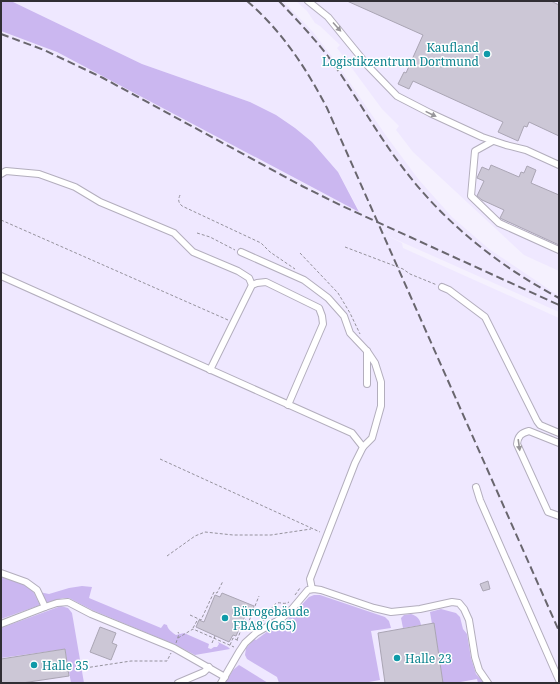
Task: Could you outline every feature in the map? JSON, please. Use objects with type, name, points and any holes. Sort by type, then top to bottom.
[{"type":"lane","points":[[308,1],[328,17],[368,66],[397,96],[430,113],[493,141],[526,150],[559,165]]},
{"type":"lane","points":[[493,141],[475,151],[471,196],[499,223],[559,250]]},
{"type":"lane","points":[[1,174],[6,171],[39,174],[75,187],[100,202],[174,233],[193,252],[238,271],[249,278],[252,285]]},
{"type":"lane","points":[[241,252],[304,280],[328,298],[344,316],[350,333],[367,351],[375,363],[381,382],[381,406],[372,438],[363,448],[355,463],[326,535],[310,579],[312,589]]},
{"type":"lane","points":[[1,276],[352,433],[363,448]]},
{"type":"lane","points":[[210,370],[252,285],[266,282],[319,308],[322,316],[323,324],[288,405]]},
{"type":"lane","points":[[442,287],[449,290],[483,314],[540,426],[559,433]]},
{"type":"lane","points":[[367,351],[367,384]]},
{"type":"lane","points":[[367,373],[378,373]]},
{"type":"lane","points":[[559,443],[529,431],[524,432],[518,438],[517,444],[548,512],[559,516]]},
{"type":"lane","points":[[476,487],[480,500],[559,680]]},
{"type":"lane","points":[[1,573],[26,582],[36,590],[45,607]]},
{"type":"lane","points":[[1,624],[57,603],[68,602],[91,614],[174,648],[209,667],[223,680],[245,643],[256,633],[282,618],[292,609],[308,590],[321,590],[374,608],[391,612],[420,609],[452,602],[459,603],[464,609],[469,620],[475,657],[479,670],[488,683]]},
{"type":"lane","points":[[178,683],[204,672],[209,667]]},
{"type":"path","points":[[180,194],[178,203],[182,206],[261,243],[270,252],[294,268],[304,280]]},
{"type":"path","points":[[1,220],[234,323]]},
{"type":"path","points":[[197,233],[210,236],[230,248],[241,252]]},
{"type":"path","points":[[345,247],[403,269],[410,274],[442,287]]},
{"type":"path","points":[[160,459],[326,535]]},
{"type":"path","points":[[166,556],[195,536],[205,532],[233,535],[270,535],[312,528]]},
{"type":"path","points":[[190,615],[201,620],[214,592],[217,593],[223,581]]},
{"type":"path","points":[[230,645],[233,638],[237,640],[245,620],[248,621],[259,596]]},
{"type":"path","points":[[178,638],[193,629],[198,618]]},
{"type":"path","points":[[248,621],[256,625],[261,630]]},
{"type":"path","points":[[193,629],[235,648]]},
{"type":"path","points":[[85,668],[131,661],[167,661],[178,638],[178,632]]},
{"type":"path","points":[[212,643],[215,636]]},
{"type":"shaded area","points":[[1,1],[11,1],[142,64],[250,102],[276,115],[312,142],[338,172],[359,212],[57,52],[1,31]]},
{"type":"shaded area","points":[[11,1],[283,1],[313,32],[419,180],[452,217],[489,249],[559,296],[559,312],[379,232],[402,243],[403,248],[559,318],[559,683],[1,683],[1,31],[57,52],[359,211],[338,172],[312,142],[250,102],[142,64]]},
{"type":"shaded area","points":[[296,1],[559,1],[559,271],[524,255],[413,152],[396,130],[399,126],[382,109],[337,48],[340,45],[315,23],[307,11]]},
{"type":"shaded area","points":[[1,576],[23,584],[33,591],[40,605],[1,619]]},
{"type":"shaded area","points":[[82,586],[92,587],[89,598],[161,628],[164,624],[167,625],[169,630],[176,635],[184,633],[209,644],[208,648],[211,649],[217,647],[219,644],[218,642],[230,649],[195,655],[176,645],[92,610],[69,598],[63,598],[45,603],[39,592],[49,594]]},
{"type":"shaded area","points":[[320,595],[385,617],[389,621],[391,628],[371,631],[380,680],[369,683],[279,683],[277,677],[247,659],[245,655],[246,648],[254,639],[256,640],[272,628],[288,619],[309,597]]},
{"type":"shaded area","points":[[61,606],[68,608],[72,613],[84,683],[71,683],[65,649],[1,658],[1,628]]},
{"type":"shaded area","points":[[441,609],[456,613],[460,617],[463,629],[467,634],[471,658],[476,674],[485,683],[478,683],[477,679],[455,683],[443,683],[434,624],[432,624],[430,612]]},
{"type":"shaded area","points":[[411,614],[418,618],[421,625],[403,628],[401,618],[404,615]]},
{"type":"shaded area","points":[[239,665],[268,683],[225,683],[233,670]]},
{"type":"building","name":"Kaufland Logistikzentrum Dortmund","points":[[347,1],[551,1],[559,5],[559,136],[529,122],[527,127],[524,126],[518,141],[498,132],[503,122],[413,81],[409,89],[398,84],[404,72],[406,73],[423,35]]},
{"type":"building","points":[[491,165],[519,177],[521,172],[524,173],[527,166],[536,170],[531,183],[559,195],[559,245],[500,218],[504,210],[482,200],[477,196],[484,181],[477,178],[482,167],[489,170]]},
{"type":"building","points":[[488,581],[490,589],[483,591],[480,584]]},
{"type":"building","name":"Bürogebäude FBA8 (G65)","points":[[222,593],[254,606],[250,616],[246,614],[236,636],[233,635],[229,642],[196,627],[199,620],[204,622],[215,595],[220,597]]},
{"type":"building","points":[[434,623],[443,683],[385,683],[378,633]]},
{"type":"building","points":[[100,627],[116,633],[112,643],[117,645],[111,660],[90,652]]},
{"type":"building","name":"Halle 35","points":[[65,649],[69,676],[22,683],[1,683],[1,659]]},
{"type":"railway","points":[[247,1],[282,37],[302,64],[327,108],[559,631]]},
{"type":"railway","points":[[279,1],[327,55],[391,152],[416,185],[452,223],[472,240],[514,271],[559,298]]},
{"type":"railway","points":[[1,34],[44,50],[103,78],[302,186],[340,205],[559,305]]},
{"type":"place","name":"Kaufland Logistikzentrum Dortmund","points":[[487,54]]},
{"type":"place","name":"Bürogebäude FBA8 (G65)","points":[[225,618]]},
{"type":"place","name":"Halle 23","points":[[397,658]]},
{"type":"place","name":"Halle 35","points":[[34,665]]}]
